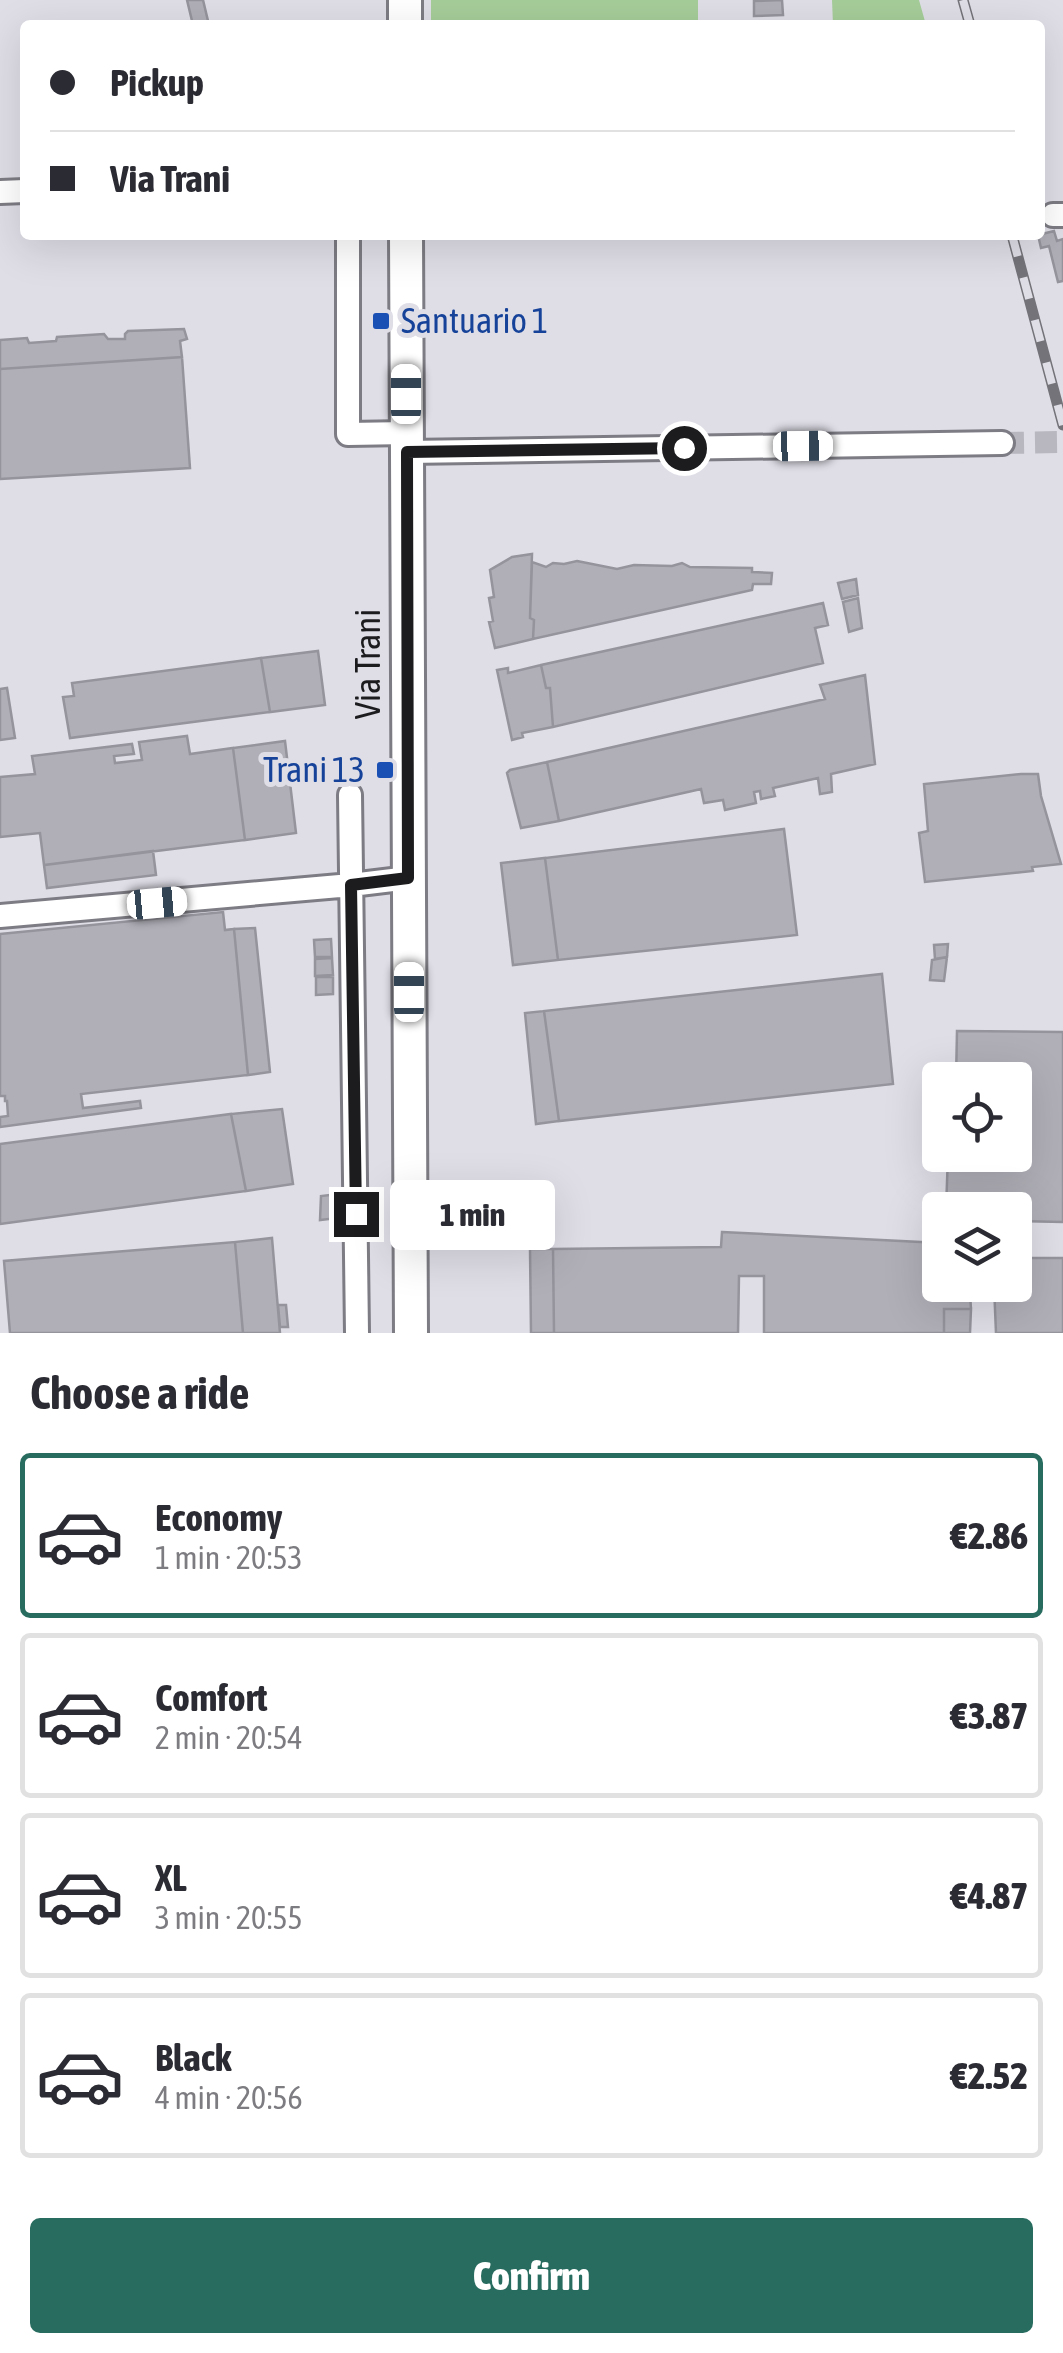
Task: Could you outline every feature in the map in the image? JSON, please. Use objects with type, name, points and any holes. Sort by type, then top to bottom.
[{"type":"main road","name":"Via Trani","points":[[406,240],[411,1333]]},
{"type":"street","points":[[348,240],[348,434],[407,443],[1002,443]]},
{"type":"street","points":[[350,795],[357,1333]]},
{"type":"street","points":[[0,916],[408,878]]},
{"type":"green space","points":[[431,0],[698,0],[698,20],[431,20]]},
{"type":"green space","points":[[832,0],[919,0],[925,20],[833,20]]},
{"type":"building","points":[[187,0],[203,0],[208,20],[192,20]]},
{"type":"building","points":[[782,0],[783,15],[754,16],[754,1]]},
{"type":"building","points":[[1054,231],[1057,241],[1063,239],[1063,281],[1058,282],[1049,246],[1041,248],[1039,240],[1045,240],[1045,233]]},
{"type":"building","points":[[184,329],[187,339],[180,341],[182,357],[0,369],[0,340],[27,338],[29,343],[104,334],[108,339],[125,339],[128,331]]},
{"type":"building","points":[[182,357],[190,468],[0,479],[0,369]]},
{"type":"building","points":[[532,554],[533,639],[495,648],[489,622],[493,621],[489,598],[494,597],[490,570],[512,557]]},
{"type":"building","points":[[577,561],[617,569],[682,563],[690,567],[752,568],[752,572],[772,573],[771,584],[753,584],[752,590],[533,639],[532,562],[546,567]]},
{"type":"building","points":[[856,579],[858,595],[842,599],[838,583]]},
{"type":"building","points":[[858,598],[862,628],[849,632],[843,602]]},
{"type":"building","points":[[823,603],[828,625],[815,628],[823,663],[553,727],[550,688],[546,688],[541,665]]},
{"type":"building","points":[[318,651],[325,705],[270,712],[261,658]]},
{"type":"building","points":[[261,658],[270,712],[70,738],[63,697],[74,696],[72,683]]},
{"type":"building","points":[[541,665],[546,688],[550,688],[553,727],[522,733],[523,737],[512,740],[497,670],[508,668],[508,673]]},
{"type":"building","points":[[865,675],[875,764],[831,774],[832,792],[820,794],[818,778],[773,788],[775,796],[761,799],[760,791],[754,792],[756,803],[725,810],[723,800],[704,803],[701,789],[559,821],[547,762],[825,699],[820,685]]},
{"type":"building","points":[[7,688],[15,738],[0,740],[0,689]]},
{"type":"building","points":[[187,736],[190,754],[233,748],[245,840],[44,865],[40,833],[0,837],[0,777],[35,774],[32,756],[132,744],[134,754],[114,756],[115,763],[142,760],[139,742]]},
{"type":"building","points":[[285,741],[296,833],[245,840],[233,748]]},
{"type":"building","points":[[547,762],[559,821],[521,828],[507,773]]},
{"type":"building","points":[[1038,774],[1061,864],[1032,867],[1033,871],[925,882],[919,833],[928,831],[924,784]]},
{"type":"building","points":[[784,829],[797,935],[558,960],[545,858]]},
{"type":"building","points":[[153,851],[156,875],[47,888],[44,865]]},
{"type":"building","points":[[545,858],[558,960],[513,965],[501,863]]},
{"type":"building","points":[[223,912],[225,930],[234,929],[248,1075],[81,1094],[83,1108],[140,1101],[141,1108],[0,1127],[0,1117],[8,1116],[5,1096],[0,1096],[0,934]]},
{"type":"building","points":[[255,928],[270,1072],[248,1075],[234,929]]},
{"type":"building","points":[[331,939],[332,957],[315,957],[314,940]]},
{"type":"building","points":[[948,944],[947,957],[935,959],[934,945]]},
{"type":"building","points":[[947,957],[944,981],[930,980],[932,960]]},
{"type":"building","points":[[332,958],[333,975],[315,976],[315,959]]},
{"type":"building","points":[[882,974],[893,1084],[559,1121],[544,1011]]},
{"type":"building","points":[[316,977],[333,977],[333,994],[316,995]]},
{"type":"building","points":[[544,1011],[559,1121],[536,1124],[525,1013]]},
{"type":"building","points":[[957,1031],[1063,1032],[1063,1222],[1032,1221],[1032,1192],[947,1192],[947,1172],[1032,1172],[1032,1062],[956,1062]]},
{"type":"building","points":[[282,1109],[293,1184],[246,1191],[231,1114]]},
{"type":"building","points":[[231,1114],[246,1191],[0,1224],[0,1144]]},
{"type":"building","points":[[339,1194],[338,1218],[320,1220],[321,1196]]},
{"type":"building","points":[[722,1232],[922,1242],[922,1302],[971,1302],[971,1309],[944,1309],[944,1333],[764,1333],[764,1276],[739,1276],[738,1333],[554,1333],[553,1249],[721,1247]]},
{"type":"building","points":[[272,1238],[280,1333],[243,1333],[235,1242]]},
{"type":"building","points":[[235,1242],[243,1333],[10,1333],[4,1261]]},
{"type":"building","points":[[530,1249],[553,1249],[554,1333],[531,1333]]},
{"type":"building","points":[[1032,1258],[1063,1258],[1063,1333],[996,1333],[995,1302],[1032,1302]]},
{"type":"building","points":[[278,1305],[286,1305],[288,1327],[280,1327]]},
{"type":"building","points":[[944,1309],[971,1309],[970,1333],[944,1333]]},
{"type":"tunnel","points":[[1002,443],[1063,442]]},
{"type":"railway","points":[[963,0],[969,20]]},
{"type":"railway","points":[[1013,240],[1063,425]]},
{"type":"place","name":"Santuario 1","points":[[381,321]]},
{"type":"place","name":"Trani 13","points":[[385,770]]},
{"type":"route","points":[[356,1214],[351,885],[408,878],[407,452],[684,448]]}]
